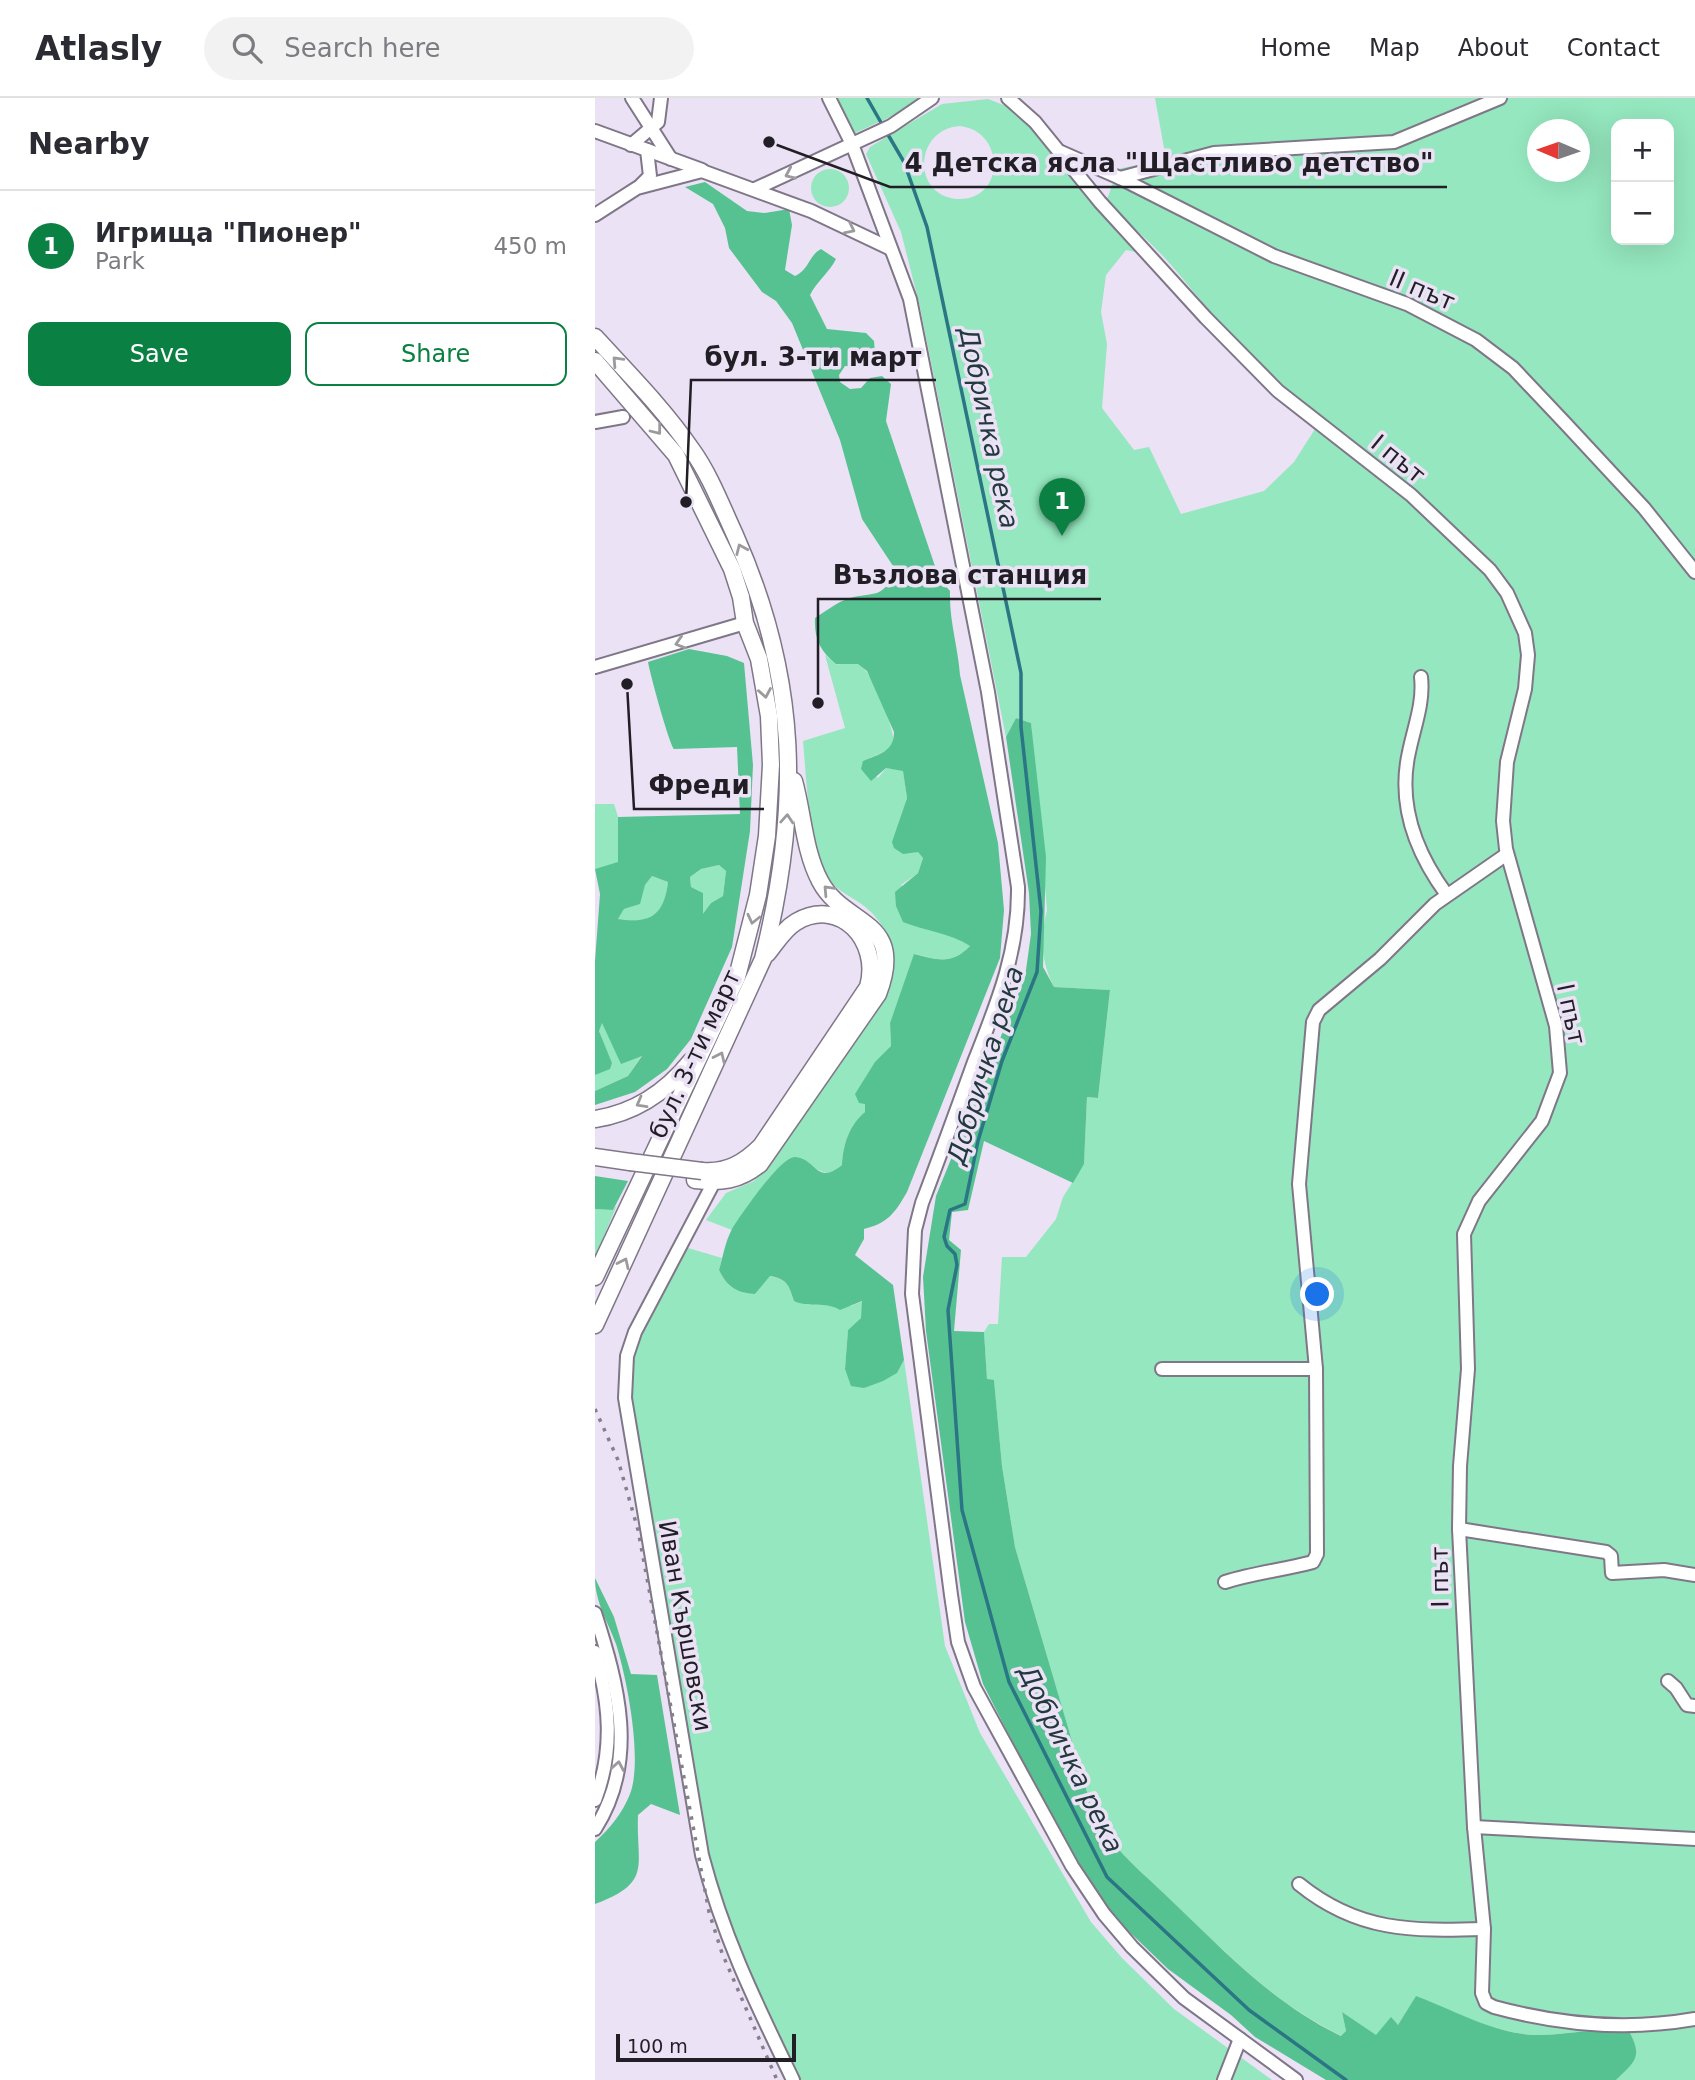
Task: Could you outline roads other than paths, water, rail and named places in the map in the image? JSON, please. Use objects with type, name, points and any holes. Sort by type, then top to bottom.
[{"type":"main road","name":"бул. 3-ти март","points":[[595,337],[693,451],[750,568],[777,656],[787,713],[790,768],[778,896],[763,959],[595,1325]]},
{"type":"main road","name":"бул. 3-ти март","points":[[595,361],[676,454],[732,569],[746,623],[759,659],[769,716],[771,765],[767,836],[745,951],[708,1040],[595,1277]]},
{"type":"main road","points":[[746,623],[761,629],[765,618]]},
{"type":"main road","points":[[595,1166],[628,1166],[737,1179],[760,1164],[771,1152],[878,994],[885,963],[878,936],[870,925],[829,894],[818,876],[790,768]]},
{"type":"main road","points":[[707,1176],[737,1165],[761,1146],[868,987],[872,974],[872,961],[863,938],[855,929],[832,917],[807,917],[797,921],[763,959]]},
{"type":"main road","points":[[595,1119],[624,1112],[658,1094],[677,1079],[708,1040]]},
{"type":"main road","points":[[595,1157],[628,1166]]},
{"type":"street","points":[[632,98],[671,159]]},
{"type":"street","points":[[631,145],[652,130],[658,122],[661,98]]},
{"type":"street","points":[[829,98],[857,142],[867,190],[889,248],[903,274],[931,399],[988,692],[1018,887],[1018,919],[1010,964],[922,1203],[911,1263],[923,1383],[958,1643],[974,1687],[994,1727],[1072,1866],[1104,1914],[1132,1947],[1184,1998],[1296,2080]]},
{"type":"street","points":[[917,110],[932,98]]},
{"type":"street","points":[[755,189],[944,98]]},
{"type":"street","name":"І път","points":[[1007,98],[1035,122],[1206,318],[1278,391],[1411,495],[1490,570],[1507,593],[1521,624],[1528,655],[1525,689],[1507,762],[1503,821],[1507,854],[1556,1026],[1560,1073],[1542,1121],[1479,1201],[1464,1234],[1468,1369],[1460,1466],[1459,1530],[1474,1827],[1485,1929],[1482,1993],[1486,2003],[1494,2007],[1564,2023],[1619,2026],[1695,2019]]},
{"type":"street","points":[[1120,178],[1214,153],[1394,142],[1500,98]]},
{"type":"street","points":[[595,131],[811,211],[889,248]]},
{"type":"street","points":[[595,215],[637,188],[650,176],[647,150]]},
{"type":"street","name":"ІІ път","points":[[1059,151],[1120,178],[1274,256],[1407,304],[1476,340],[1513,368],[1557,414],[1644,508],[1695,572]]},
{"type":"street","points":[[637,188],[702,171]]},
{"type":"street","points":[[595,422],[623,417]]},
{"type":"street","points":[[595,667],[746,623]]},
{"type":"street","points":[[1421,677],[1419,712],[1403,788],[1405,806],[1420,848],[1447,895]]},
{"type":"street","points":[[1225,1582],[1260,1571],[1277,1572],[1316,1559],[1316,1369],[1299,1184],[1313,1022],[1319,1010],[1380,959],[1447,895],[1507,854]]},
{"type":"street","name":"Иван Кършовски","points":[[707,1176],[702,1211],[635,1332],[627,1356],[625,1398],[702,1855],[734,1959],[793,2080]]},
{"type":"street","points":[[1163,1369],[1316,1369]]},
{"type":"street","points":[[1459,1530],[1606,1552],[1611,1556],[1612,1573],[1664,1570],[1695,1575]]},
{"type":"street","points":[[595,1613],[615,1678],[622,1731],[612,1793],[595,1829]]},
{"type":"street","points":[[595,1653],[608,1705],[609,1735],[606,1761],[595,1800]]},
{"type":"street","points":[[1668,1681],[1687,1705],[1695,1706]]},
{"type":"street","points":[[1474,1827],[1695,1839]]},
{"type":"street","points":[[1299,1884],[1327,1906],[1382,1925],[1412,1931],[1485,1929]]},
{"type":"street","points":[[1224,2080],[1240,2039]]},
{"type":"waterway","name":"Добричка река","points":[[867,98],[883,126]]},
{"type":"waterway","name":"Добричка река","points":[[887,133],[904,162],[927,227],[1021,673],[1021,727],[1041,911],[1037,972],[1002,1061],[978,1141],[965,1204],[950,1210],[944,1237],[947,1246],[955,1254],[957,1265],[948,1310],[962,1510],[1009,1682],[1107,1877],[1249,2010],[1346,2080]]},
{"type":"railway","points":[[595,1409],[618,1460],[638,1530],[709,1912],[722,1953],[777,2080]]},
{"type":"place","name":"4 Детска ясла \"Щастливо детство\"","points":[[769,142]]},
{"type":"place","name":"бул. 3-ти март","points":[[686,502]]},
{"type":"place","name":"Игрища \"Пионер\"","points":[[1062,536]]},
{"type":"place","name":"Фреди","points":[[627,684]]},
{"type":"place","name":"Възлова станция","points":[[818,703]]}]
